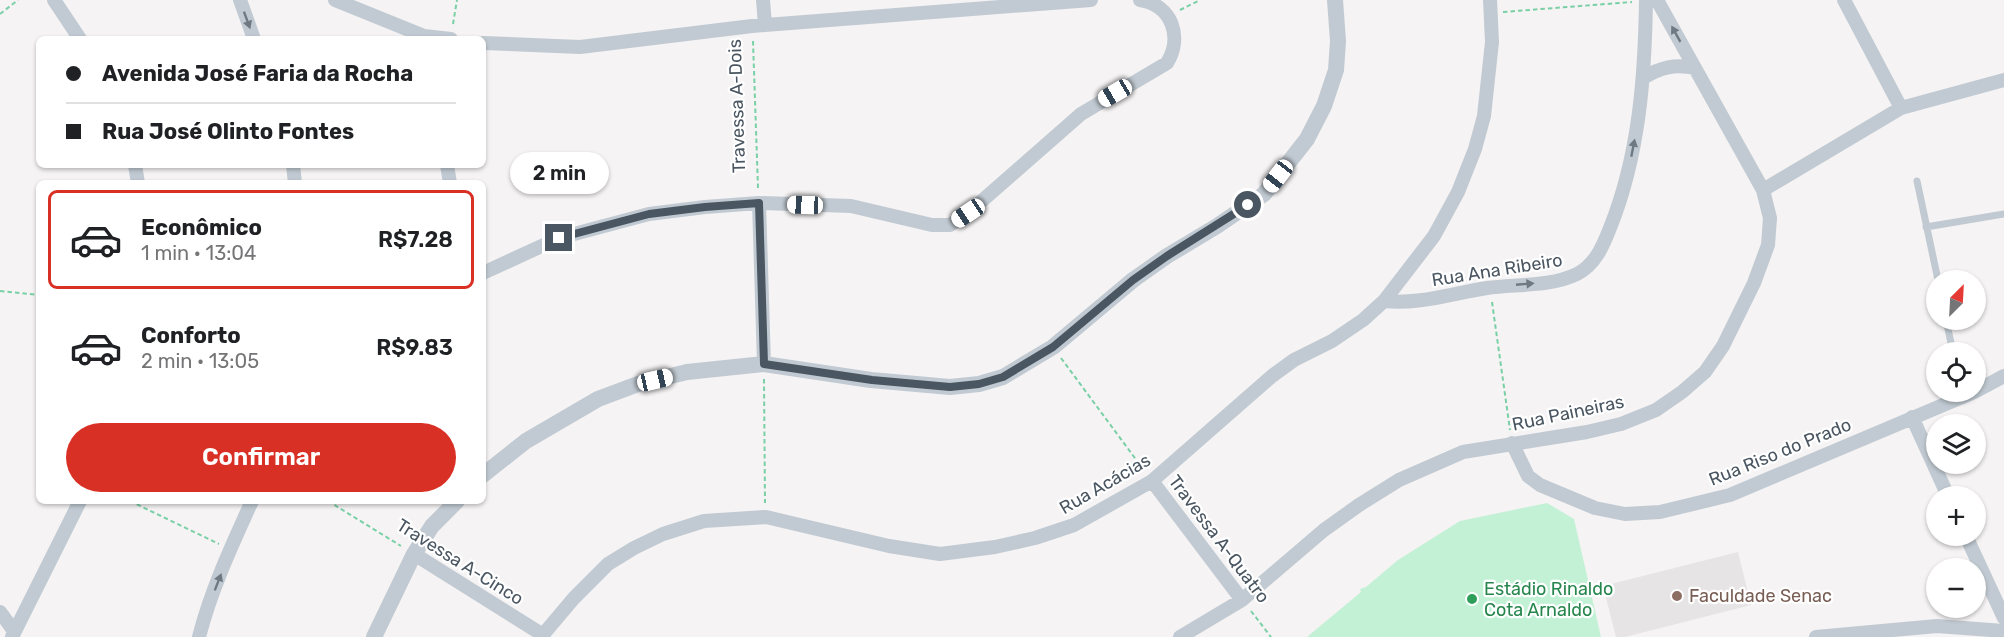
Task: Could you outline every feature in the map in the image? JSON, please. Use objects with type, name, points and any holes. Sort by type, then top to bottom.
[{"type":"street","points":[[54,0],[78,36]]},
{"type":"street","points":[[240,0],[253,36]]},
{"type":"street","points":[[335,0],[420,36]]},
{"type":"street","points":[[759,26],[763,0]]},
{"type":"street","points":[[486,43],[580,47],[759,26],[1091,0]]},
{"type":"street","points":[[486,272],[559,238],[639,216],[705,207],[759,203],[851,206],[932,225],[950,225],[968,213],[1081,114],[1167,63],[1174,52],[1175,36],[1169,15],[1148,1],[1140,0]]},
{"type":"street","points":[[486,473],[526,441],[598,399],[638,384],[687,372],[764,364],[872,380],[950,387],[979,384],[1003,377],[1053,347],[1133,280],[1167,256],[1264,194],[1307,139],[1324,106],[1336,70],[1338,41],[1335,0]]},
{"type":"street","name":"Rua Ana Ribeiro","points":[[1384,301],[1418,302],[1490,287],[1559,281],[1578,274],[1592,263],[1602,249],[1625,184],[1634,148],[1644,78],[1646,0]]},
{"type":"street","name":"Rua Paineiras","points":[[1180,637],[1242,600],[1324,530],[1399,480],[1463,452],[1587,432],[1621,424],[1656,410],[1705,372],[1723,346],[1754,283],[1768,245],[1770,218],[1762,190],[1657,0]]},
{"type":"street","points":[[1844,0],[1901,108]]},
{"type":"street","name":"Rua Acácias","points":[[542,636],[574,597],[608,564],[663,534],[704,521],[766,517],[890,546],[940,554],[994,548],[1074,525],[1152,481],[1272,376],[1294,360],[1332,341],[1363,320],[1384,301],[1434,236],[1458,192],[1475,149],[1484,116],[1490,78],[1491,6]]},
{"type":"street","points":[[1644,78],[1668,66],[1681,65],[1695,68]]},
{"type":"street","points":[[1762,190],[1901,108],[2004,80]]},
{"type":"street","points":[[759,203],[764,364]]},
{"type":"street","name":"Rua Riso do Prado","points":[[1986,384],[2004,376]]},
{"type":"street","name":"Rua Riso do Prado","points":[[1512,443],[1528,476],[1540,485],[1595,508],[1625,514],[1660,512],[1730,495],[1947,402]]},
{"type":"street","points":[[1912,417],[1943,486]]},
{"type":"street","name":"Travessa A-Quatro","points":[[1152,481],[1242,600]]},
{"type":"street","points":[[13,634],[78,504]]},
{"type":"street","points":[[199,637],[203,620],[230,549],[251,504]]},
{"type":"street","points":[[374,637],[414,554],[432,526],[454,504]]},
{"type":"street","points":[[1971,546],[2004,618]]},
{"type":"street","name":"Travessa A-Cinco","points":[[414,554],[542,636]]},
{"type":"street","points":[[0,612],[13,634]]},
{"type":"street","points":[[1816,637],[1937,626],[2004,631]]},
{"type":"lane","points":[[1917,181],[1936,270]]},
{"type":"lane","points":[[1926,227],[2004,214]]},
{"type":"path","points":[[0,14],[18,0]]},
{"type":"path","points":[[451,36],[457,0]]},
{"type":"path","points":[[1169,15],[1200,0]]},
{"type":"path","points":[[1491,6],[1646,0]]},
{"type":"path","name":"Travessa A-Dois","points":[[759,26],[759,203]]},
{"type":"path","points":[[1490,287],[1512,443]]},
{"type":"path","points":[[0,291],[36,295]]},
{"type":"path","name":"Travessa A-Quatro","points":[[1053,347],[1152,481]]},
{"type":"path","points":[[764,364],[766,517]]},
{"type":"path","points":[[136,504],[230,549]]},
{"type":"path","name":"Travessa A-Cinco","points":[[333,504],[414,554]]},
{"type":"path","name":"Travessa A-Quatro","points":[[1242,600],[1272,637]]},
{"type":"shaded area","name":"Faculdade Senac","points":[[1738,552],[1751,605],[1625,637],[1616,637],[1603,586]]},
{"type":"green space","name":"Estádio Rinaldo Cota Arnaldo","points":[[1547,503],[1574,519],[1601,637],[1307,637],[1361,592],[1360,589],[1366,587],[1398,560],[1460,521]]},
{"type":"place","name":"Faculdade Senac","points":[[1677,596]]},
{"type":"place","name":"Estádio Rinaldo Cota Arnaldo","points":[[1472,599]]},
{"type":"route","points":[[559,238],[649,214],[759,203],[764,364],[872,380],[950,387],[979,384],[1003,377],[1053,347],[1133,280],[1248,205]]}]
